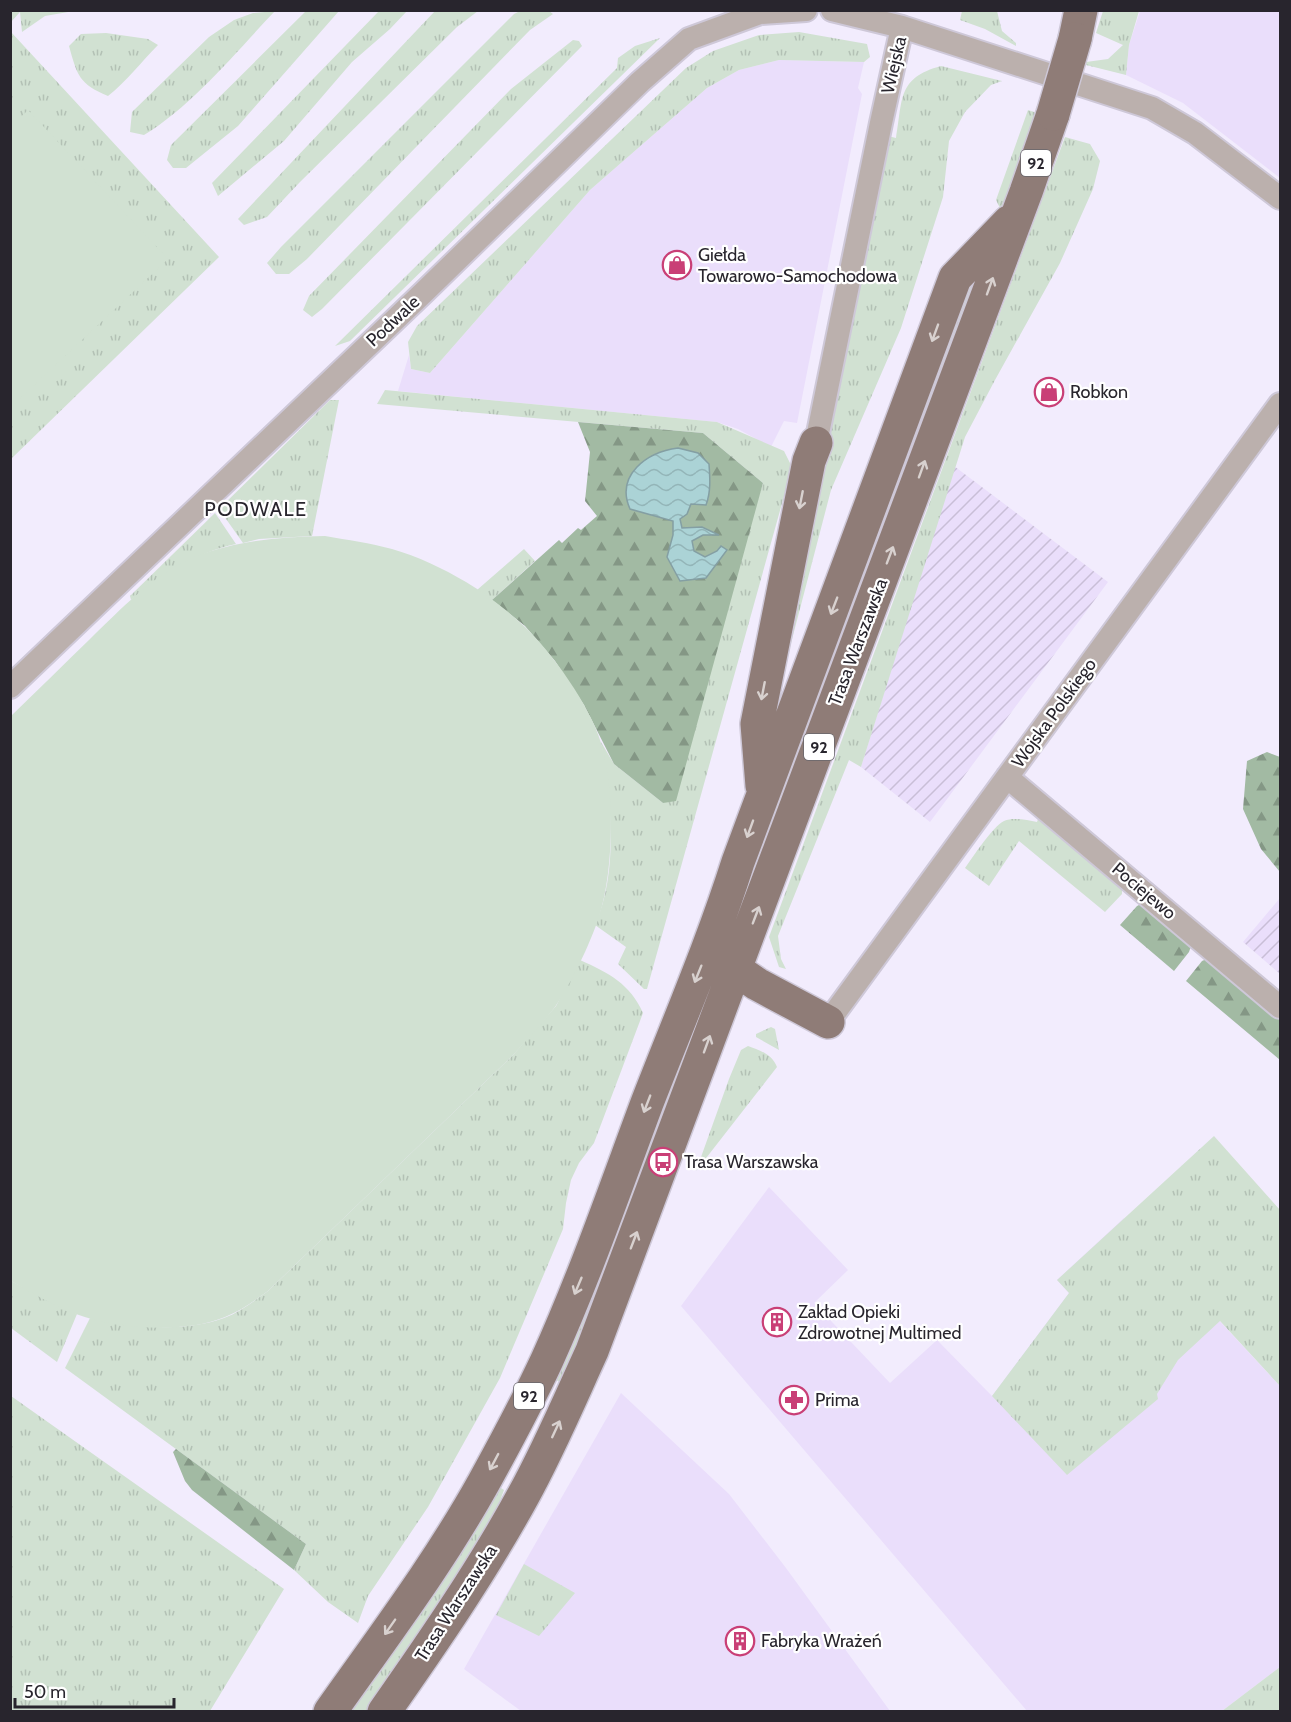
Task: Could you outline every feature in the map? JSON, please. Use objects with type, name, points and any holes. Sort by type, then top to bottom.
[{"type":"main road","name":"Trasa Warszawska","points":[[384,1712],[478,1573],[543,1456],[592,1350],[1018,211],[1053,114],[1078,25]]},
{"type":"main road","name":"Trasa Warszawska","points":[[330,1712],[413,1595],[455,1530],[484,1482],[549,1353],[583,1275],[719,920],[763,795],[955,278],[1018,211]]},
{"type":"main road","points":[[763,795],[757,724],[809,461],[816,443]]},
{"type":"main road","points":[[719,920],[735,969],[828,1022]]},
{"type":"street","name":"Podwale","points":[[10,687],[423,293],[639,82],[689,39],[760,13],[806,10]]},
{"type":"street","points":[[832,10],[903,27]]},
{"type":"street","name":"Wiejska","points":[[816,443],[881,123],[903,27],[1152,108],[1195,133],[1281,198]]},
{"type":"street","name":"Wojska Polskiego","points":[[828,1022],[1281,404]]},
{"type":"street","name":"Pociejewo","points":[[1007,777],[1281,1007]]},
{"type":"shaded area","points":[[1140,11],[1280,11],[1280,178],[1183,103],[1126,75],[1129,45]]},
{"type":"shaded area","name":"Giełda Towarowo-Samochodowa","points":[[779,60],[864,62],[858,88],[862,94],[797,423],[784,421],[771,447],[738,429],[717,422],[398,391],[409,355],[411,369],[430,373],[590,190],[707,88],[739,70]]},
{"type":"shaded area","points":[[954,466],[1108,582],[930,822],[861,767]]},
{"type":"shaded area","points":[[1280,898],[1280,974],[1243,942]]},
{"type":"shaded area","points":[[769,1187],[848,1270],[814,1303],[890,1383],[937,1340],[992,1396],[1069,1293],[1057,1280],[1124,1218],[1280,1386],[1280,1667],[1222,1711],[1027,1711],[681,1306]]},
{"type":"shaded area","points":[[621,1393],[729,1494],[890,1711],[521,1711],[464,1669]]},
{"type":"green space","points":[[11,10],[74,11],[45,16],[22,32],[20,12],[11,22]]},
{"type":"green space","points":[[522,10],[549,11],[553,14],[530,30],[307,259],[289,274],[276,274],[267,263],[281,247],[514,14]]},
{"type":"green space","points":[[275,11],[213,78],[180,109],[144,135],[130,132],[132,112],[209,37],[234,20],[253,13]]},
{"type":"green space","points":[[306,11],[339,11],[238,126],[186,168],[173,168],[167,160],[171,145]]},
{"type":"green space","points":[[379,11],[407,11],[352,62],[284,141],[218,196],[212,183]]},
{"type":"green space","points":[[435,11],[478,11],[457,27],[267,217],[244,225],[238,219]]},
{"type":"green space","points":[[962,11],[997,11],[1002,31],[1016,43],[1016,46],[985,29],[960,20]]},
{"type":"green space","points":[[1103,11],[1139,11],[1129,45],[1126,75],[1086,65],[1086,62],[1108,59],[1123,45],[1096,33]]},
{"type":"green space","points":[[11,32],[219,257],[11,459]]},
{"type":"green space","points":[[799,32],[867,44],[870,57],[864,62],[779,60],[739,70],[707,88],[590,190],[430,373],[411,369],[408,342],[417,326],[686,68],[713,51],[759,35]]},
{"type":"green space","points":[[106,33],[148,39],[158,45],[108,96],[85,83],[77,71],[69,46],[81,34]]},
{"type":"green space","points":[[660,38],[350,341],[335,346],[617,68],[618,58],[635,46]]},
{"type":"green space","points":[[573,40],[579,41],[582,46],[322,309],[312,317],[303,310],[309,296],[511,89]]},
{"type":"green space","points":[[941,66],[1002,81],[991,85],[965,112],[949,141],[943,197],[901,328],[831,490],[778,693],[813,478],[831,425],[888,136],[896,138],[902,101],[909,84],[916,77]]},
{"type":"green space","points":[[28,110],[168,259],[11,407],[11,127]]},
{"type":"green space","points":[[1028,110],[1040,114],[1003,208],[1000,208],[996,200]]},
{"type":"green space","points":[[1065,137],[1090,144],[1100,161],[1093,189],[1060,263],[965,437],[861,767],[849,760],[778,936],[781,959],[786,969],[779,967],[769,937]]},
{"type":"green space","points":[[973,280],[976,284],[852,612],[863,574],[968,285]]},
{"type":"green space","points":[[385,390],[717,422],[784,451],[790,463],[791,471],[647,989],[644,989],[618,964],[626,947],[595,925],[603,904],[607,882],[611,834],[608,787],[601,742],[614,764],[663,803],[763,483],[703,433],[377,404]]},
{"type":"green space","points":[[330,400],[339,400],[312,536],[259,539],[243,543],[219,509]]},
{"type":"green space","points":[[578,422],[703,433],[763,483],[676,801],[663,803],[614,764],[584,705],[555,661],[525,626],[492,600],[559,540],[562,543],[578,528],[581,530],[597,516],[585,501],[590,452]],"holes":[[[709,464],[709,498],[691,504],[680,519],[682,528],[702,527],[717,535],[703,535],[692,541],[694,551],[705,557],[717,551],[680,580],[667,557],[673,535],[673,521],[651,515]]]},
{"type":"green space","points":[[215,513],[236,544],[193,559],[131,600],[130,596]]},
{"type":"green space","points":[[325,536],[401,552],[458,577],[489,597],[517,620],[535,637],[569,680],[596,729],[606,763],[609,784],[610,854],[608,876],[599,917],[568,986],[555,1007],[535,1031],[513,1055],[268,1291],[231,1315],[190,1326],[150,1328],[92,1319],[60,1307],[11,1281],[11,716],[126,604],[179,564],[210,551],[242,543]]},
{"type":"green space","points":[[524,549],[535,561],[492,600],[477,590]]},
{"type":"green space","points":[[1267,752],[1280,757],[1280,872],[1261,849],[1243,809],[1247,761]]},
{"type":"green space","points":[[1039,816],[1122,884],[1122,894],[1105,912],[1019,841],[989,886],[965,868],[999,824],[1012,819],[1037,822]]},
{"type":"green space","points":[[1143,903],[1192,943],[1189,952],[1174,971],[1120,925],[1137,906]]},
{"type":"green space","points":[[1211,957],[1280,1017],[1280,1060],[1186,981],[1202,961]]},
{"type":"green space","points":[[580,960],[618,980],[632,994],[643,1013],[594,1143],[579,1163],[571,1180],[563,1229],[500,1378],[428,1507],[368,1596],[358,1623],[328,1602],[294,1570],[306,1544],[65,1368],[90,1318],[140,1326],[192,1326],[230,1316],[268,1291],[513,1055],[556,1006]]},
{"type":"green space","points":[[771,1027],[775,1029],[779,1050],[756,1037],[756,1034]]},
{"type":"green space","points":[[748,1046],[769,1056],[777,1067],[696,1171],[741,1050]]},
{"type":"green space","points":[[656,1117],[665,1121],[572,1364],[560,1382],[556,1380],[556,1377]]},
{"type":"green space","points":[[1214,1136],[1280,1210],[1280,1386],[1220,1321],[1178,1360],[1157,1394],[1158,1399],[1067,1475],[992,1396],[1069,1293],[1057,1280]]},
{"type":"green space","points":[[11,1281],[77,1314],[57,1362],[11,1328]]},
{"type":"green space","points":[[11,1396],[284,1589],[210,1711],[11,1710]]},
{"type":"green space","points":[[176,1449],[306,1544],[294,1570],[192,1490],[185,1481],[173,1452]]},
{"type":"green space","points":[[501,1488],[504,1490],[489,1530],[419,1639],[368,1711],[346,1712],[481,1513]]},
{"type":"green space","points":[[524,1564],[575,1593],[539,1636],[496,1615]]},
{"type":"green space","points":[[1280,1667],[1280,1711],[1222,1711]]},
{"type":"water","points":[[678,448],[698,453],[709,464],[710,474],[706,505],[691,504],[687,514],[680,519],[682,528],[702,527],[719,535],[703,535],[692,541],[694,551],[705,557],[717,551],[721,546],[727,550],[706,578],[680,581],[667,557],[673,535],[673,521],[630,509],[626,497],[630,476],[637,467],[655,454]]},
{"type":"place","name":"Giełda Towarowo-Samochodowa","points":[[677,265]]},
{"type":"place","name":"Robkon","points":[[1049,392]]},
{"type":"place","name":"Trasa Warszawska","points":[[663,1162]]},
{"type":"place","name":"Zakład Opieki Zdrowotnej Multimed","points":[[777,1322]]},
{"type":"place","name":"Prima","points":[[794,1400]]},
{"type":"place","name":"Fabryka Wrażeń","points":[[740,1641]]},
{"type":"district","name":"PODWALE","points":[[256,509]]}]
